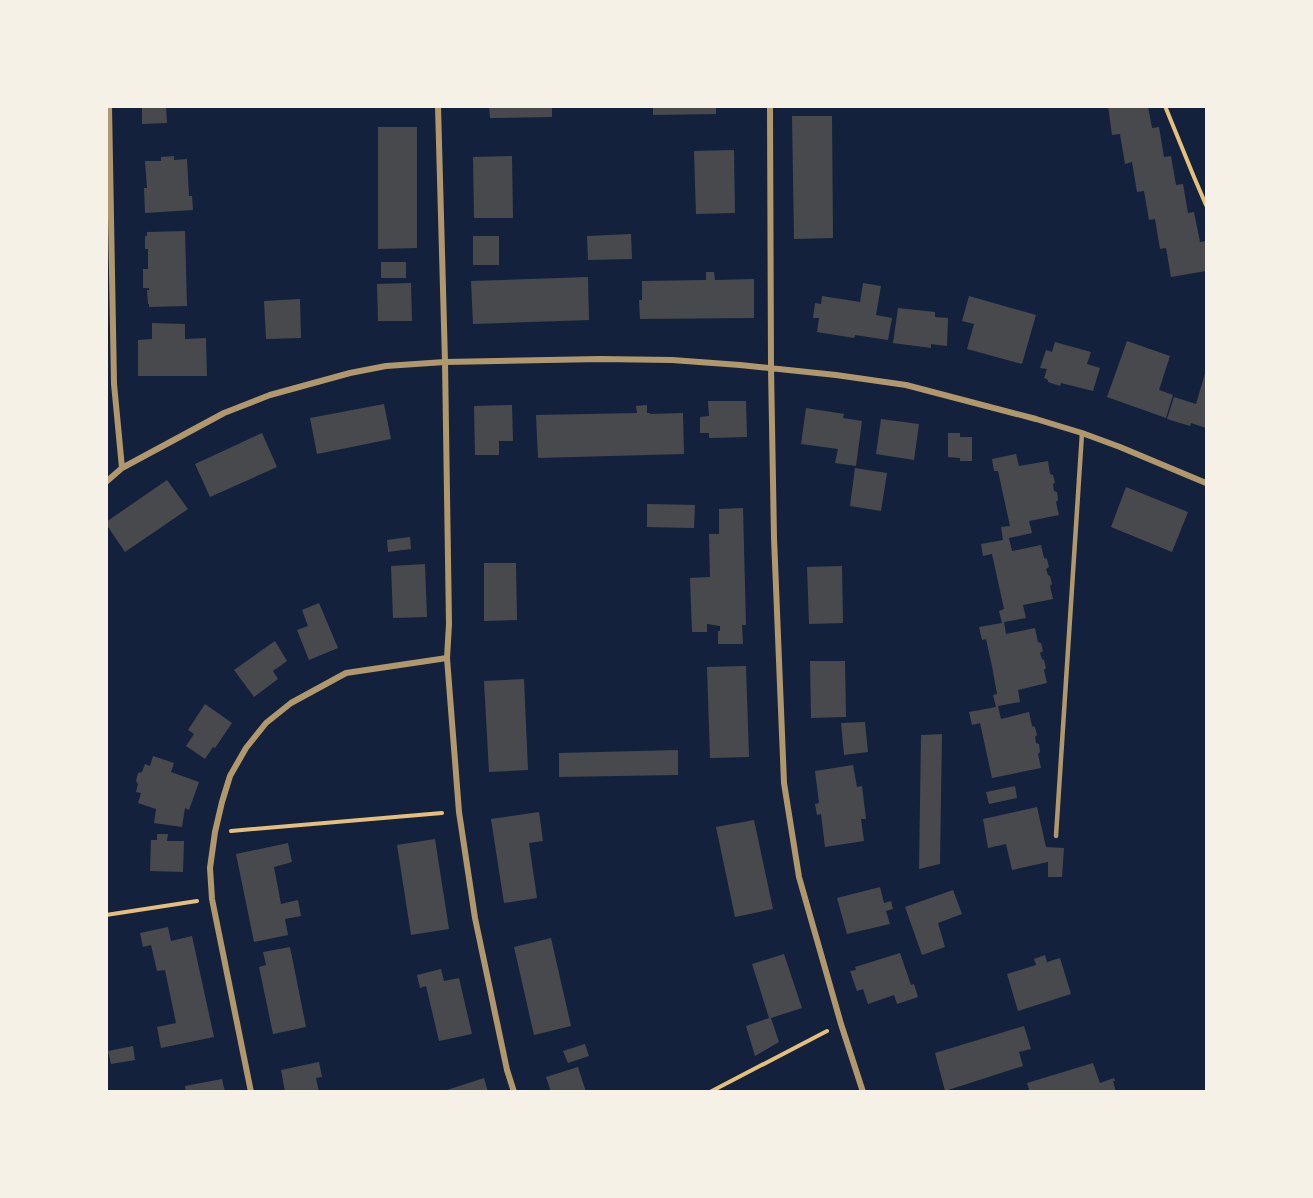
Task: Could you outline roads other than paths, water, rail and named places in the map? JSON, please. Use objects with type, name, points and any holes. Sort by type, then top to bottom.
[{"type":"street","points":[[109,106],[114,384],[122,468]]},
{"type":"street","points":[[438,106],[445,362],[449,624],[447,658],[459,812],[475,918],[507,1070],[514,1092]]},
{"type":"street","points":[[770,106],[774,538],[784,783],[799,878],[863,1092]]},
{"type":"street","points":[[106,482],[122,468],[224,413],[270,395],[331,378],[386,366],[445,362],[600,359],[672,360],[771,368],[906,385],[1036,419],[1082,434],[1206,483]]},
{"type":"street","points":[[251,1092],[212,899],[210,868],[215,832],[230,776],[246,748],[267,723],[291,703],[346,673],[447,658]]},
{"type":"lane","points":[[1056,836],[1082,434]]}]
